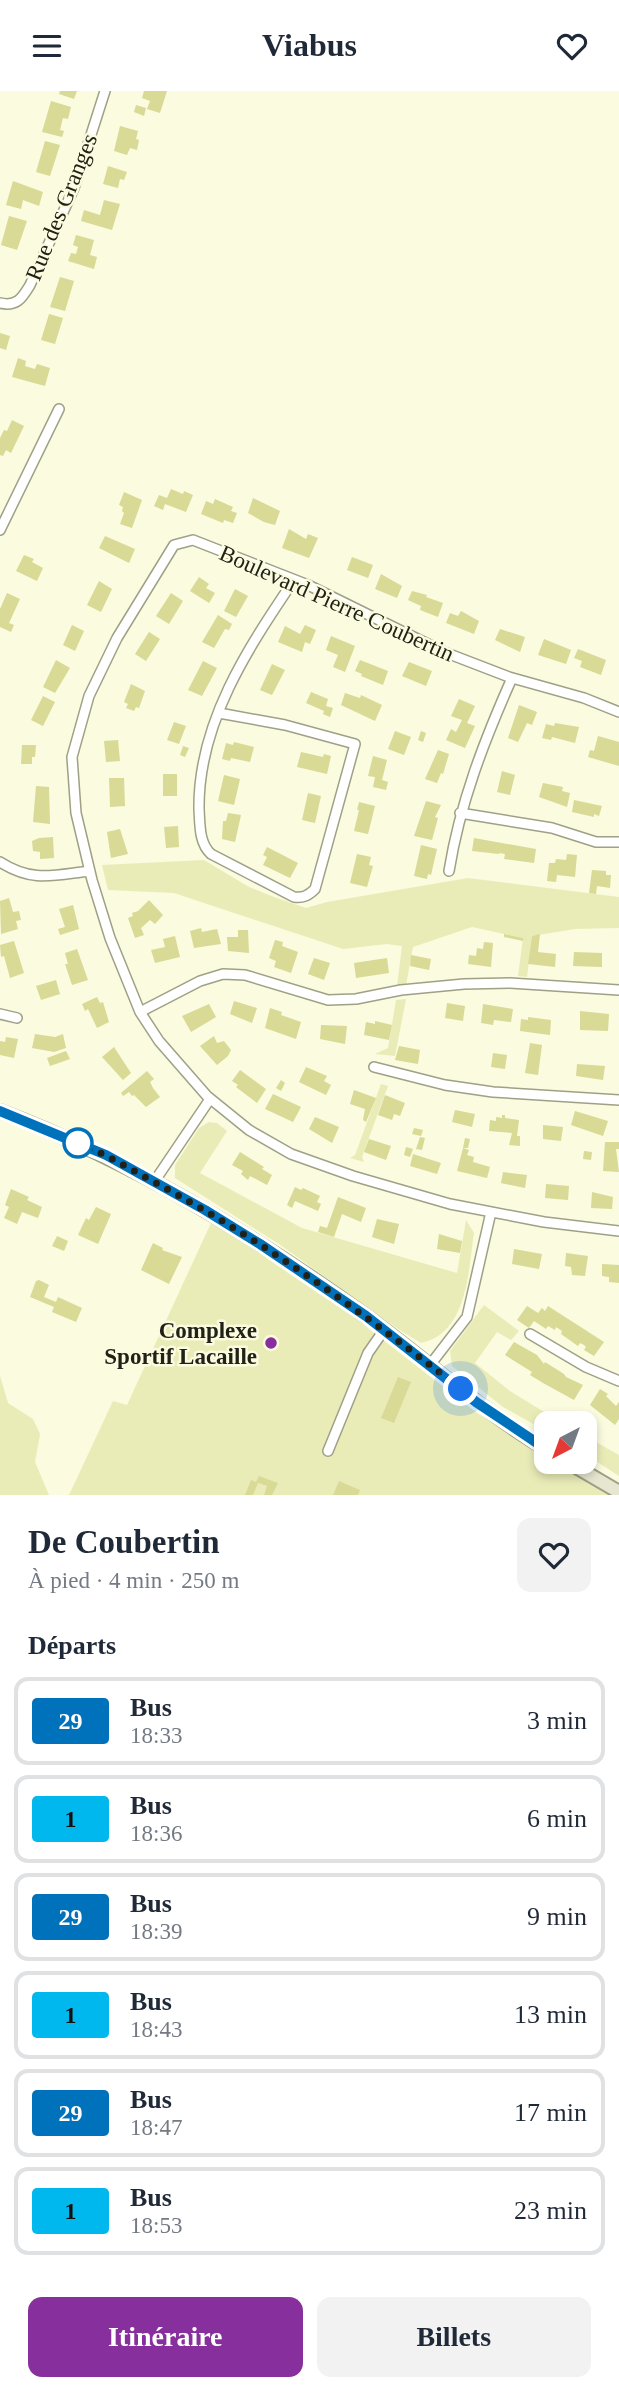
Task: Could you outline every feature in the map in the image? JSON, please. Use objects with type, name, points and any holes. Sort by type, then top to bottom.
[{"type":"street","name":"Rue des Granges","points":[[0,303],[10,305],[21,300],[30,285],[74,188],[105,91]]},
{"type":"street","points":[[0,530],[59,409]]},
{"type":"street","name":"Boulevard Pierre Coubertin","points":[[619,712],[584,698],[512,678],[432,646],[294,580],[193,540],[174,545],[117,638],[89,696],[72,757],[76,813],[110,938],[140,1012],[159,1041],[210,1099],[249,1130],[291,1154],[353,1176],[450,1204],[544,1222],[619,1231]]},
{"type":"street","points":[[219,713],[285,725],[355,744],[315,890],[302,898],[294,897],[211,854],[204,847],[200,821],[199,781],[210,736],[231,682],[258,633],[294,580]]},
{"type":"street","points":[[449,871],[460,813],[480,752],[512,678]]},
{"type":"street","points":[[460,813],[552,828],[596,842],[619,842]]},
{"type":"street","points":[[0,862],[15,872],[31,876],[90,871]]},
{"type":"street","points":[[140,1012],[200,981],[223,974],[245,975],[328,1000],[356,999],[401,990],[464,984],[510,983],[619,990]]},
{"type":"street","points":[[0,1014],[17,1018]]},
{"type":"street","points":[[374,1066],[469,1089],[619,1100]]},
{"type":"street","points":[[154,1182],[210,1099]]},
{"type":"street","points":[[0,1111],[106,1155],[260,1244],[384,1330],[476,1402],[534,1441]]},
{"type":"street","points":[[430,1365],[467,1317],[491,1212]]},
{"type":"street","points":[[328,1451],[368,1353],[384,1330]]},
{"type":"street","points":[[530,1333],[586,1367],[619,1381]]},
{"type":"street","points":[[588,1474],[619,1492]]},
{"type":"green space","points":[[204,860],[249,887],[306,908],[468,878],[619,897],[619,928],[575,929],[532,936],[527,977],[518,976],[523,938],[472,927],[413,947],[406,985],[397,986],[402,946],[387,944],[343,949],[174,893],[108,890],[102,865]]},
{"type":"green space","points":[[406,999],[395,1056],[375,1054],[388,1048],[396,1000]]},
{"type":"green space","points":[[381,1084],[388,1086],[362,1157],[364,1162],[350,1158],[355,1155]]},
{"type":"green space","points":[[209,1122],[217,1123],[227,1131],[200,1173],[302,1228],[457,1273],[466,1220],[474,1233],[467,1282],[457,1314],[448,1327],[437,1337],[421,1343],[279,1244],[175,1178],[175,1165],[199,1128]]},
{"type":"green space","name":"Complexe Sportif Lacaille","points":[[211,1223],[312,1285],[480,1415],[534,1448],[534,1474],[577,1474],[611,1495],[69,1495],[113,1401],[127,1405]]},
{"type":"green space","points":[[484,1305],[519,1331],[511,1340],[497,1332],[475,1363],[510,1391],[542,1411],[534,1411],[534,1424],[503,1407],[452,1366],[450,1351]]},
{"type":"green space","points":[[0,1376],[8,1403],[33,1419],[40,1434],[35,1462],[49,1495],[0,1495]]},
{"type":"green space","points":[[597,1443],[619,1455],[619,1476],[597,1462]]},
{"type":"building","points":[[60,91],[77,91],[74,99],[59,94]]},
{"type":"building","points":[[144,91],[167,91],[160,113],[147,109],[150,101],[142,98]]},
{"type":"building","points":[[51,101],[71,107],[68,119],[63,118],[60,130],[64,131],[62,137],[42,132]]},
{"type":"building","points":[[136,105],[146,108],[144,116],[134,112]]},
{"type":"building","points":[[120,126],[138,131],[137,150],[130,148],[127,155],[114,151]]},
{"type":"building","points":[[45,141],[60,145],[50,176],[36,172]]},
{"type":"building","points":[[108,166],[127,172],[124,180],[120,179],[118,188],[103,184]]},
{"type":"building","points":[[13,181],[43,192],[39,206],[23,200],[21,209],[6,205]]},
{"type":"building","points":[[104,200],[120,204],[112,230],[81,221],[84,210],[100,215]]},
{"type":"building","points":[[9,216],[27,221],[17,250],[1,245]]},
{"type":"building","points":[[76,235],[94,240],[90,255],[97,257],[94,269],[68,261],[71,253],[76,254],[78,247],[73,245]]},
{"type":"building","points":[[60,277],[74,281],[65,311],[50,307]]},
{"type":"building","points":[[49,314],[63,318],[55,344],[41,340]]},
{"type":"building","points":[[0,333],[10,336],[6,350],[0,348]]},
{"type":"building","points":[[18,358],[26,361],[25,366],[35,369],[37,364],[50,368],[45,386],[12,377]]},
{"type":"building","points":[[12,420],[24,426],[11,453],[6,450],[3,456],[0,455],[0,438]]},
{"type":"building","points":[[171,489],[193,495],[186,512],[165,504],[163,510],[154,506],[159,495],[167,498]]},
{"type":"building","points":[[124,492],[142,500],[132,528],[120,524],[124,513],[123,507],[119,505]]},
{"type":"building","points":[[253,498],[280,511],[275,525],[248,513]]},
{"type":"building","points":[[215,499],[233,507],[231,511],[237,513],[233,523],[224,520],[223,523],[201,514],[206,501],[213,504]]},
{"type":"building","points":[[289,529],[306,539],[308,534],[318,538],[309,558],[282,548]]},
{"type":"building","points":[[105,536],[135,549],[129,563],[99,548]]},
{"type":"building","points":[[24,555],[34,559],[32,562],[43,568],[37,581],[16,571]]},
{"type":"building","points":[[352,557],[373,565],[368,578],[347,570]]},
{"type":"building","points":[[381,574],[402,586],[397,598],[375,589]]},
{"type":"building","points":[[199,577],[209,584],[206,588],[215,593],[209,603],[190,591]]},
{"type":"building","points":[[99,581],[112,589],[101,612],[87,605]]},
{"type":"building","points":[[235,589],[248,596],[236,617],[224,611]]},
{"type":"building","points":[[412,591],[443,603],[438,617],[420,610],[421,606],[408,600]]},
{"type":"building","points":[[7,593],[20,599],[9,623],[14,625],[11,632],[0,627],[0,609]]},
{"type":"building","points":[[171,593],[183,601],[169,624],[156,616]]},
{"type":"building","points":[[461,611],[479,621],[474,634],[446,623],[450,613],[458,616]]},
{"type":"building","points":[[218,615],[232,624],[229,630],[225,629],[214,648],[202,642]]},
{"type":"building","points":[[72,625],[84,631],[75,651],[63,645]]},
{"type":"building","points":[[305,625],[316,630],[310,644],[305,642],[302,652],[278,642],[285,626],[300,634]]},
{"type":"building","points":[[500,629],[525,637],[520,652],[495,640]]},
{"type":"building","points":[[149,632],[160,639],[146,661],[135,654]]},
{"type":"building","points":[[331,636],[355,646],[345,672],[333,667],[338,655],[326,650]]},
{"type":"building","points":[[544,639],[571,650],[566,664],[538,655]]},
{"type":"building","points":[[578,649],[606,660],[601,675],[580,667],[582,661],[574,658]]},
{"type":"building","points":[[56,660],[70,668],[55,693],[43,687]]},
{"type":"building","points":[[360,660],[388,671],[383,685],[355,671]]},
{"type":"building","points":[[203,661],[217,668],[202,696],[188,690]]},
{"type":"building","points":[[409,662],[432,671],[426,686],[402,676]]},
{"type":"building","points":[[272,664],[285,670],[272,695],[260,690]]},
{"type":"building","points":[[131,684],[145,691],[139,708],[136,707],[134,711],[126,708],[128,704],[124,702]]},
{"type":"building","points":[[311,692],[328,699],[326,706],[333,708],[330,717],[323,714],[324,711],[306,703]]},
{"type":"building","points":[[345,693],[360,698],[361,695],[382,705],[375,721],[341,705]]},
{"type":"building","points":[[43,696],[55,702],[43,726],[31,720]]},
{"type":"building","points":[[459,699],[475,706],[467,723],[475,726],[465,748],[446,740],[451,729],[456,732],[462,720],[451,716]]},
{"type":"building","points":[[519,705],[537,712],[532,725],[527,723],[518,742],[508,738]]},
{"type":"building","points":[[174,722],[186,726],[179,744],[167,740]]},
{"type":"building","points":[[555,723],[579,727],[575,743],[552,737],[551,740],[542,738],[546,724],[554,726]]},
{"type":"building","points":[[395,731],[411,737],[404,755],[388,749]]},
{"type":"building","points":[[421,731],[426,733],[423,742],[418,740]]},
{"type":"building","points":[[598,736],[619,742],[619,766],[588,757],[590,750],[594,751]]},
{"type":"building","points":[[118,740],[120,761],[106,762],[104,741]]},
{"type":"building","points":[[234,742],[254,747],[250,762],[222,759],[226,743],[233,745]]},
{"type":"building","points":[[22,745],[36,745],[32,764],[21,764]]},
{"type":"building","points":[[183,746],[189,748],[185,757],[180,755]]},
{"type":"building","points":[[438,750],[449,754],[443,774],[441,773],[437,783],[425,779]]},
{"type":"building","points":[[301,752],[331,756],[327,774],[297,767]]},
{"type":"building","points":[[373,756],[387,760],[382,780],[388,782],[386,790],[373,787],[375,777],[368,776]]},
{"type":"building","points":[[502,771],[515,775],[510,795],[497,792]]},
{"type":"building","points":[[163,774],[177,774],[177,796],[163,796]]},
{"type":"building","points":[[224,775],[240,779],[234,805],[218,801]]},
{"type":"building","points":[[109,778],[124,778],[125,806],[110,807]]},
{"type":"building","points":[[543,783],[563,787],[562,791],[570,793],[567,807],[539,797]]},
{"type":"building","points":[[36,786],[49,787],[50,824],[33,822]]},
{"type":"building","points":[[308,793],[321,796],[315,823],[302,820]]},
{"type":"building","points":[[574,800],[602,806],[599,816],[572,812]]},
{"type":"building","points":[[426,801],[441,805],[435,817],[438,818],[432,840],[414,836]]},
{"type":"building","points":[[359,802],[375,806],[368,834],[354,831]]},
{"type":"building","points":[[228,813],[241,815],[235,842],[222,839],[223,821],[226,821]]},
{"type":"building","points":[[178,826],[179,847],[166,848],[164,827]]},
{"type":"building","points":[[120,829],[128,854],[111,858],[107,832]]},
{"type":"building","points":[[53,837],[54,858],[40,859],[40,852],[33,851],[32,841]]},
{"type":"building","points":[[474,838],[536,849],[534,863],[504,859],[505,854],[472,851]]},
{"type":"building","points":[[421,845],[437,849],[431,875],[428,874],[427,879],[414,876]]},
{"type":"building","points":[[267,847],[298,863],[290,878],[263,865],[267,857],[263,855]]},
{"type":"building","points":[[357,854],[371,857],[369,865],[373,866],[367,887],[350,883]]},
{"type":"building","points":[[567,854],[577,855],[575,877],[557,875],[556,882],[547,881],[549,863],[555,863],[556,859],[566,860]]},
{"type":"building","points":[[592,870],[606,871],[606,875],[611,875],[610,888],[597,886],[596,894],[589,893]]},
{"type":"building","points":[[9,898],[13,912],[19,911],[21,920],[16,921],[18,929],[1,934],[0,901]]},
{"type":"building","points":[[149,900],[163,915],[155,924],[150,920],[141,928],[144,935],[135,938],[128,918]]},
{"type":"building","points":[[73,905],[79,929],[60,935],[58,929],[65,927],[59,909]]},
{"type":"building","points":[[201,928],[202,932],[217,929],[221,944],[194,948],[190,931]]},
{"type":"building","points":[[238,930],[248,930],[249,953],[228,951],[227,937],[238,937]]},
{"type":"building","points":[[504,934],[523,938],[523,941],[504,937]]},
{"type":"building","points":[[540,934],[538,952],[556,954],[555,967],[528,964],[532,936]]},
{"type":"building","points":[[175,936],[180,957],[155,963],[151,950],[165,947],[163,939]]},
{"type":"building","points":[[275,940],[298,952],[291,973],[274,967],[276,961],[269,958]]},
{"type":"building","points":[[14,941],[24,973],[10,978],[4,956],[1,957],[0,945]]},
{"type":"building","points":[[484,942],[493,943],[491,967],[468,964],[469,955],[476,956],[477,948],[483,949]]},
{"type":"building","points":[[77,949],[88,980],[72,985],[65,964],[68,964],[65,953]]},
{"type":"building","points":[[574,952],[602,953],[602,967],[573,966]]},
{"type":"building","points":[[411,955],[431,959],[429,970],[410,966]]},
{"type":"building","points":[[314,958],[330,963],[324,980],[308,974]]},
{"type":"building","points":[[387,958],[389,973],[356,978],[354,963]]},
{"type":"building","points":[[56,980],[60,994],[41,1000],[36,986]]},
{"type":"building","points":[[97,997],[100,1003],[103,1002],[109,1022],[97,1028],[88,1009],[85,1011],[82,1004]]},
{"type":"building","points":[[234,1001],[257,1008],[252,1023],[230,1014]]},
{"type":"building","points":[[447,1003],[465,1006],[463,1021],[445,1018]]},
{"type":"building","points":[[209,1004],[216,1017],[191,1032],[182,1016]]},
{"type":"building","points":[[483,1004],[513,1009],[511,1022],[494,1020],[493,1025],[481,1023]]},
{"type":"building","points":[[270,1008],[301,1022],[296,1039],[265,1028]]},
{"type":"building","points":[[580,1011],[609,1014],[608,1031],[580,1030]]},
{"type":"building","points":[[528,1017],[551,1020],[550,1035],[520,1031],[521,1019],[528,1020]]},
{"type":"building","points":[[375,1021],[392,1025],[389,1040],[364,1035],[366,1022],[375,1024]]},
{"type":"building","points":[[321,1025],[347,1026],[345,1044],[320,1039]]},
{"type":"building","points":[[35,1034],[55,1037],[63,1034],[66,1048],[54,1052],[32,1048]]},
{"type":"building","points":[[214,1036],[217,1043],[224,1041],[231,1050],[217,1065],[200,1046]]},
{"type":"building","points":[[6,1037],[18,1039],[14,1058],[0,1055],[0,1041],[5,1042]]},
{"type":"building","points":[[530,1043],[542,1045],[538,1075],[525,1073]]},
{"type":"building","points":[[399,1046],[420,1050],[418,1064],[395,1060]]},
{"type":"building","points":[[114,1047],[131,1073],[123,1080],[102,1057]]},
{"type":"building","points":[[66,1051],[70,1059],[50,1066],[47,1058]]},
{"type":"building","points":[[493,1053],[507,1055],[505,1069],[491,1067]]},
{"type":"building","points":[[577,1064],[605,1066],[603,1080],[576,1076]]},
{"type":"building","points":[[306,1067],[327,1076],[324,1081],[331,1085],[326,1095],[299,1082]]},
{"type":"building","points":[[240,1070],[266,1089],[257,1103],[232,1081]]},
{"type":"building","points":[[147,1071],[154,1079],[150,1082],[160,1097],[146,1107],[129,1092],[123,1096],[121,1093]]},
{"type":"building","points":[[281,1080],[285,1083],[281,1091],[276,1088]]},
{"type":"building","points":[[354,1090],[376,1098],[366,1122],[363,1120],[365,1109],[350,1104]]},
{"type":"building","points":[[273,1094],[301,1107],[293,1122],[265,1109]]},
{"type":"building","points":[[385,1095],[405,1103],[400,1116],[394,1114],[392,1120],[378,1115]]},
{"type":"building","points":[[455,1110],[475,1114],[472,1127],[452,1122]]},
{"type":"building","points":[[575,1111],[608,1121],[603,1136],[571,1125]]},
{"type":"building","points":[[502,1115],[519,1120],[517,1136],[520,1136],[520,1146],[509,1145],[512,1133],[489,1131],[490,1120],[496,1121],[496,1117],[502,1118]]},
{"type":"building","points":[[315,1117],[339,1127],[332,1143],[309,1129]]},
{"type":"building","points":[[543,1125],[563,1127],[561,1141],[543,1139]]},
{"type":"building","points":[[414,1128],[423,1130],[421,1136],[412,1134]]},
{"type":"building","points":[[420,1137],[425,1138],[422,1150],[416,1149]]},
{"type":"building","points":[[465,1138],[470,1139],[468,1148],[463,1148]]},
{"type":"building","points":[[369,1139],[391,1146],[386,1160],[364,1152]]},
{"type":"building","points":[[605,1142],[619,1142],[619,1149],[616,1149],[619,1172],[603,1171]]},
{"type":"building","points":[[406,1147],[413,1149],[410,1157],[404,1155]]},
{"type":"building","points":[[463,1148],[469,1150],[467,1155],[474,1157],[473,1162],[490,1167],[487,1178],[457,1171]]},
{"type":"building","points":[[584,1151],[592,1152],[591,1160],[583,1159]]},
{"type":"building","points":[[240,1152],[272,1175],[267,1185],[250,1176],[248,1180],[241,1174],[243,1171],[232,1165]]},
{"type":"building","points":[[413,1154],[441,1163],[437,1174],[410,1166]]},
{"type":"building","points":[[503,1172],[527,1175],[525,1188],[501,1183]]},
{"type":"building","points":[[546,1184],[569,1186],[568,1200],[545,1198]]},
{"type":"building","points":[[295,1187],[320,1196],[317,1202],[321,1204],[318,1211],[295,1201],[292,1208],[287,1205]]},
{"type":"building","points":[[11,1189],[29,1197],[27,1200],[42,1207],[38,1218],[22,1212],[17,1224],[4,1218],[9,1207],[5,1205]]},
{"type":"building","points":[[592,1192],[613,1197],[612,1209],[591,1208]]},
{"type":"building","points":[[338,1197],[366,1208],[361,1222],[342,1214],[334,1237],[318,1232],[320,1226],[327,1228]]},
{"type":"building","points":[[96,1207],[111,1214],[98,1244],[78,1235],[86,1218],[89,1220]]},
{"type":"building","points":[[377,1219],[399,1224],[394,1244],[372,1237]]},
{"type":"building","points":[[439,1234],[462,1241],[460,1253],[437,1249]]},
{"type":"building","points":[[57,1236],[68,1241],[64,1251],[52,1246]]},
{"type":"building","points":[[153,1243],[163,1248],[162,1250],[182,1257],[169,1284],[141,1270]]},
{"type":"building","points":[[514,1249],[542,1254],[539,1269],[512,1264]]},
{"type":"building","points":[[566,1253],[588,1256],[585,1276],[572,1275],[571,1267],[565,1266]]},
{"type":"building","points":[[602,1264],[619,1265],[619,1283],[609,1282],[609,1277],[602,1276]]},
{"type":"building","points":[[36,1281],[49,1285],[44,1297],[56,1302],[58,1297],[82,1308],[76,1322],[52,1312],[54,1307],[30,1297]]},
{"type":"building","points":[[527,1306],[538,1313],[542,1308],[545,1311],[548,1306],[604,1342],[594,1356],[584,1350],[584,1345],[580,1343],[578,1346],[556,1327],[555,1330],[548,1326],[546,1329],[534,1321],[529,1328],[517,1320]]},
{"type":"building","points":[[514,1342],[537,1355],[544,1364],[545,1362],[583,1385],[574,1400],[530,1375],[532,1372],[505,1355]]},
{"type":"building","points":[[398,1377],[411,1382],[394,1423],[381,1418]]},
{"type":"building","points":[[600,1389],[608,1394],[606,1396],[616,1406],[619,1402],[619,1419],[615,1425],[590,1405]]},
{"type":"building","points":[[259,1476],[278,1483],[272,1495],[264,1495],[267,1486],[256,1482]]},
{"type":"building","points":[[251,1480],[258,1483],[253,1495],[245,1495]]},
{"type":"building","points":[[339,1481],[360,1490],[358,1495],[333,1495]]},
{"type":"bus line","name":"29","points":[[0,1111],[106,1155],[260,1244],[366,1316],[476,1402],[534,1442]]},
{"type":"place","name":"Complexe Sportif Lacaille","points":[[271,1343]]},
{"type":"route","points":[[78,1143],[106,1155],[173,1192],[260,1244],[366,1316],[461,1389]]}]
